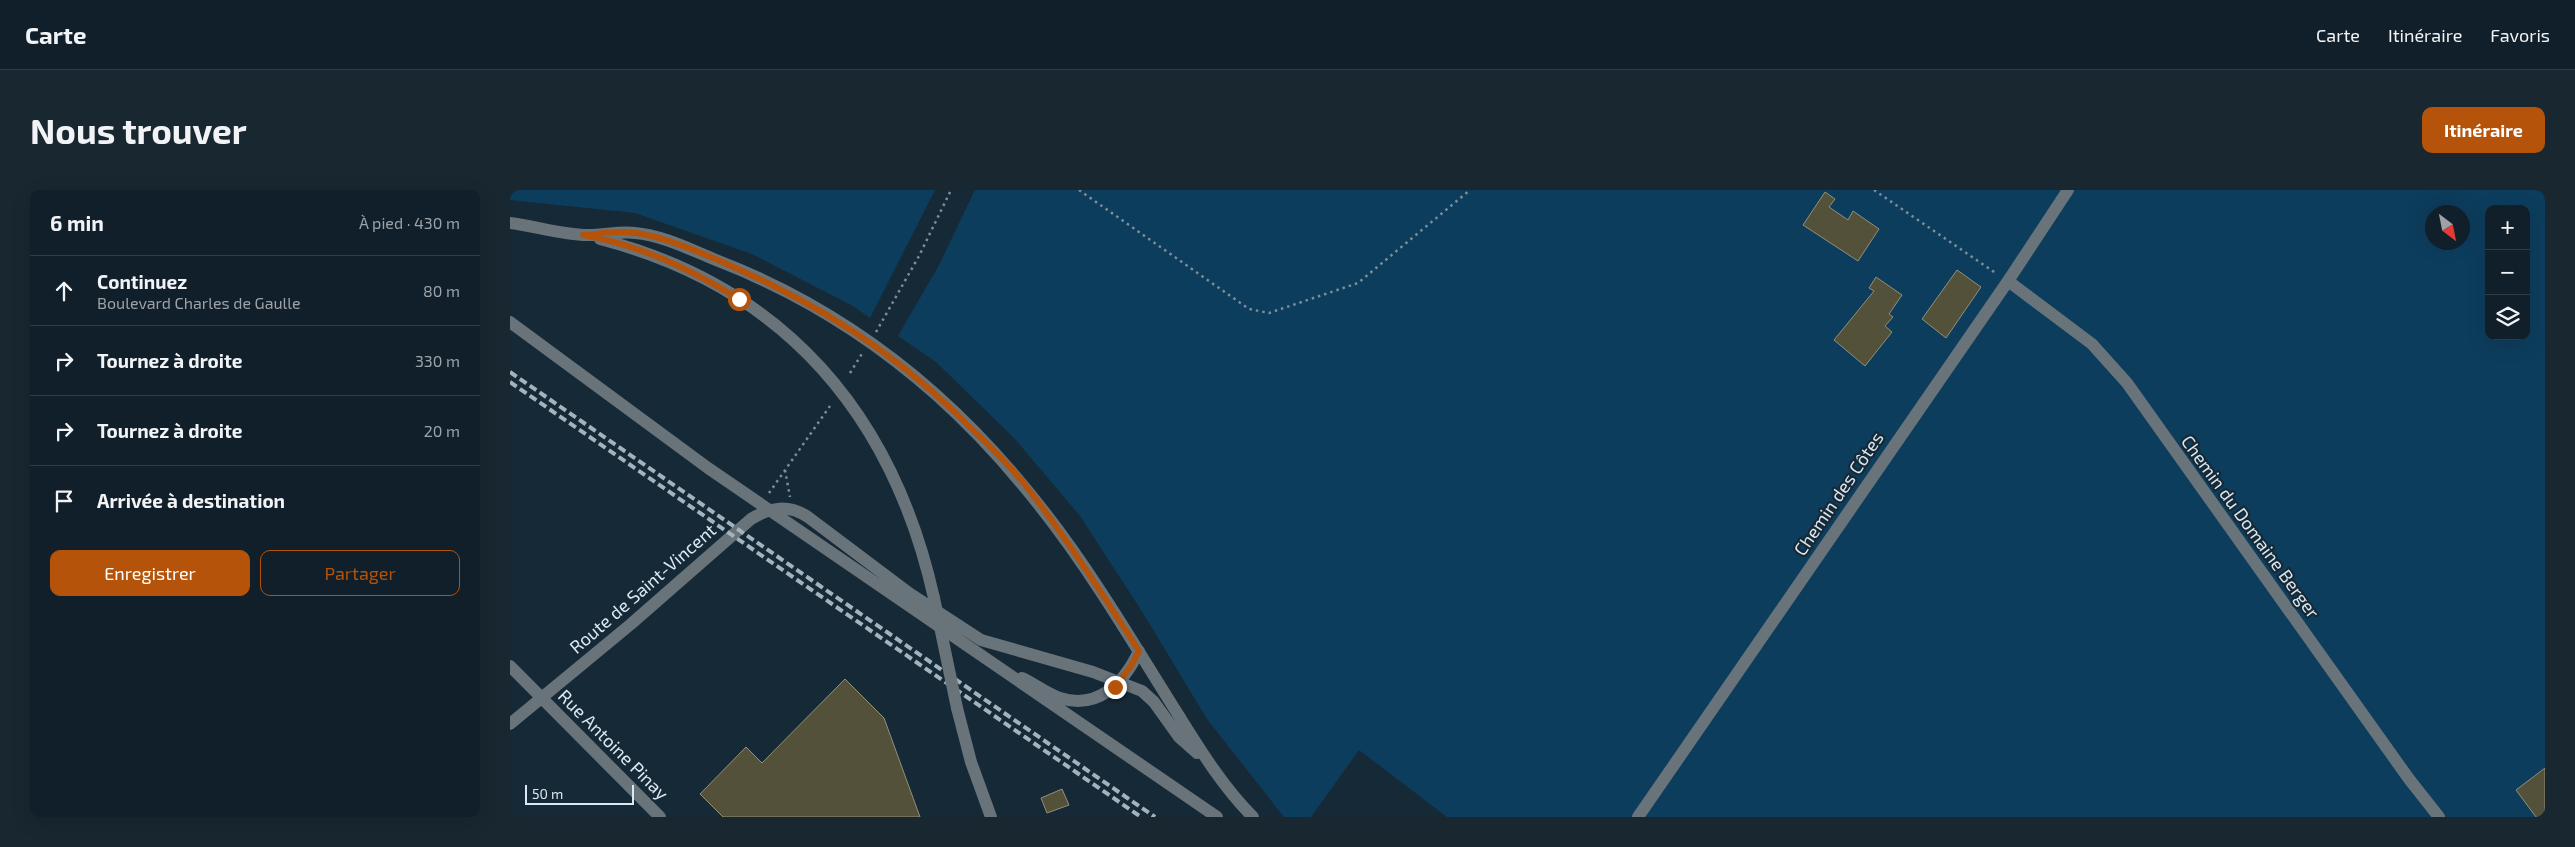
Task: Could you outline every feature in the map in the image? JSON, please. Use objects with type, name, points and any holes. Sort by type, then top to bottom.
[{"type":"street","name":"Chemin des Côtes","points":[[1638,817],[2008,282],[2068,190]]},
{"type":"street","points":[[510,223],[583,235],[633,247],[668,260],[705,278],[770,319],[801,346],[831,377],[856,410],[880,449],[899,486],[915,526],[934,598],[957,708],[971,762],[991,817]]},
{"type":"street","points":[[583,235],[635,233],[669,242],[738,269],[834,319],[864,337],[903,365],[941,397],[1024,484],[1078,558],[1210,765],[1253,817]]},
{"type":"street","name":"Chemin du Domaine Berger","points":[[2008,282],[2092,344],[2127,383],[2409,779],[2440,817]]},
{"type":"street","points":[[510,322],[765,508],[1216,817]]},
{"type":"street","points":[[765,508],[787,508],[798,511],[909,593],[981,640],[1120,681],[1142,691],[1154,702],[1179,737],[1210,765]]},
{"type":"street","name":"Route de Saint-Vincent","points":[[510,724],[765,508]]},
{"type":"street","points":[[1002,670],[1038,685],[1059,698],[1076,701],[1092,700],[1104,695],[1120,681],[1139,651]]},
{"type":"street","name":"Rue Antoine Pinay","points":[[510,666],[660,817]]},
{"type":"path","points":[[875,333],[919,256],[951,190]]},
{"type":"path","points":[[1079,190],[1249,309],[1269,313],[1358,282],[1470,190]]},
{"type":"path","points":[[1874,190],[2008,282]]},
{"type":"path","points":[[850,373],[865,349]]},
{"type":"path","points":[[765,508],[785,468],[830,406]]},
{"type":"path","points":[[785,468],[789,494],[798,511]]},
{"type":"shaded area","points":[[510,190],[935,190],[870,318],[853,306],[752,254],[635,213],[510,200]]},
{"type":"shaded area","points":[[975,190],[2545,190],[2545,817],[1447,817],[1359,750],[1311,817],[1284,817],[1207,719],[1143,613],[1080,516],[1015,439],[936,362],[898,336],[939,265]]},
{"type":"building","points":[[1825,192],[1835,199],[1829,207],[1848,220],[1853,211],[1879,229],[1858,261],[1803,225]]},
{"type":"building","points":[[1957,270],[1981,287],[1946,338],[1922,319]]},
{"type":"building","points":[[1876,277],[1902,295],[1889,314],[1893,317],[1885,326],[1892,332],[1865,366],[1834,340],[1874,291],[1869,288]]},
{"type":"building","points":[[845,679],[884,718],[920,817],[723,817],[700,794],[746,747],[762,763]]},
{"type":"building","points":[[2545,768],[2545,817],[2536,817],[2516,790]]},
{"type":"building","points":[[1062,789],[1069,805],[1047,813],[1041,798]]},
{"type":"railway","points":[[510,372],[1155,817]]},
{"type":"railway","points":[[510,382],[1141,817]]},
{"type":"route","points":[[739,299],[705,278],[668,260],[633,247],[583,235],[635,233],[669,242],[738,269],[778,288],[864,337],[903,365],[941,397],[1024,484],[1061,533],[1139,651],[1131,666],[1115,687]]}]
